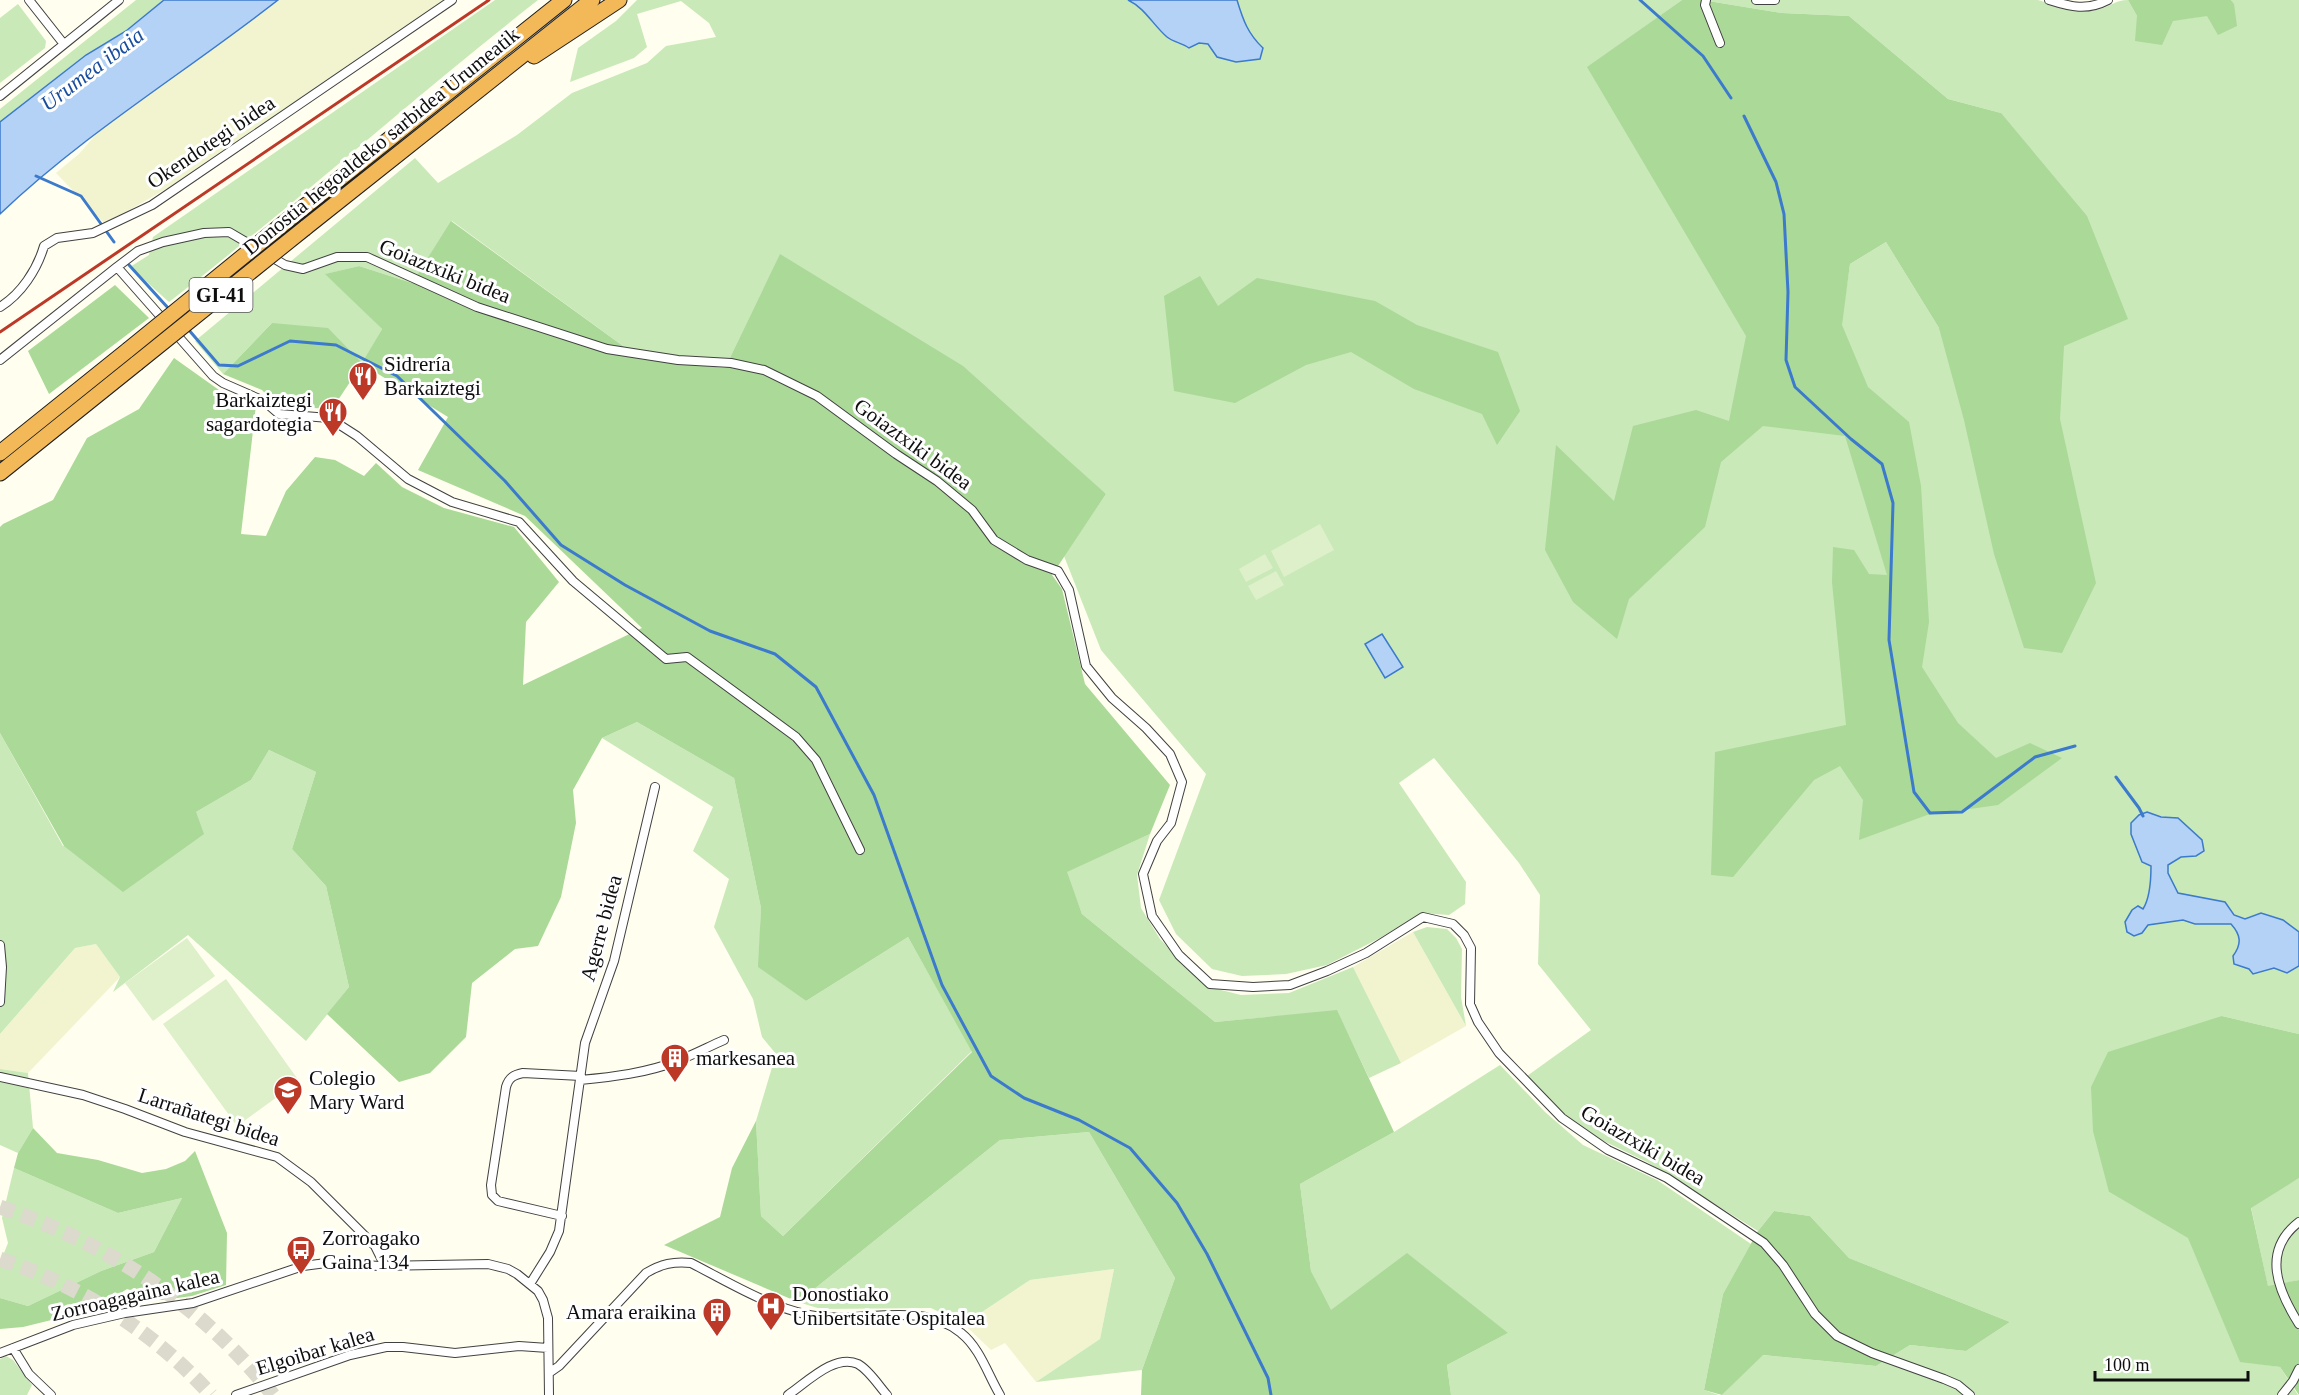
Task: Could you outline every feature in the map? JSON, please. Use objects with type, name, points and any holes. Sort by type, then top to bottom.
[{"type":"highway","points":[[526,30],[536,12],[551,0]]},
{"type":"highway","name":"Donostia hegoaldeko sarbidea Urumeatik","points":[[0,453],[564,0]]},
{"type":"highway","name":"Donostia hegoaldeko sarbidea Urumeatik","points":[[0,473],[592,0]]},
{"type":"highway","points":[[504,69],[522,65],[619,0]]},
{"type":"street","points":[[29,0],[63,43]]},
{"type":"street","points":[[0,96],[119,0]]},
{"type":"street","name":"Okendotegi bidea","points":[[0,307],[16,296],[40,259],[44,246],[57,238],[93,233],[152,205],[452,0]]},
{"type":"street","points":[[1706,0],[1705,4],[1720,43]]},
{"type":"street","points":[[1756,0],[1775,0]]},
{"type":"street","points":[[2049,0],[2082,8],[2092,7],[2108,0]]},
{"type":"street","name":"Goiaztxiki bidea","points":[[0,360],[138,251],[164,242],[204,233],[229,231],[285,265],[303,269],[337,257],[367,257],[477,307],[607,350],[678,360],[731,363],[764,370],[817,396],[937,481],[972,510],[994,540],[1027,560],[1058,571],[1069,590],[1086,666],[1112,698],[1146,728],[1170,754],[1182,782],[1172,823],[1157,841],[1143,874],[1152,916],[1179,955],[1210,984],[1253,987],[1290,985],[1366,953],[1423,918],[1453,924],[1464,935],[1471,948],[1470,1004],[1478,1022],[1499,1053],[1562,1118],[1608,1150],[1668,1178],[1764,1243],[1783,1265],[1815,1314],[1837,1336],[1872,1353],[1958,1385],[1970,1395]]},
{"type":"street","points":[[117,267],[204,368],[223,383],[264,401],[279,414],[329,418],[357,436],[408,479],[452,502],[519,522],[573,581],[666,659],[687,657],[796,737],[816,759],[860,850]]},
{"type":"street","name":"Agerre bidea","points":[[530,1284],[550,1252],[559,1231],[585,1043],[614,962],[655,787]]},
{"type":"street","points":[[0,945],[2,967],[0,1002]]},
{"type":"street","points":[[562,1216],[498,1201],[492,1195],[491,1185],[509,1079],[523,1073],[580,1078],[662,1066],[724,1040]]},
{"type":"street","name":"Larrañategi bidea","points":[[0,1077],[83,1095],[185,1132],[277,1157],[311,1182],[375,1246],[385,1266]]},
{"type":"street","points":[[2299,1222],[2283,1239],[2276,1266],[2285,1302],[2299,1324]]},
{"type":"street","name":"Zorroagagaina kalea","points":[[0,1353],[73,1324],[125,1313],[193,1303],[303,1266],[334,1262],[385,1266]]},
{"type":"street","points":[[549,1373],[559,1366],[646,1273],[656,1267],[679,1262],[691,1263],[778,1306],[807,1315],[828,1318],[916,1316],[947,1324],[962,1333],[978,1353],[1000,1395]]},
{"type":"street","points":[[385,1266],[488,1264],[508,1269],[530,1284],[538,1291],[546,1310],[549,1395]]},
{"type":"street","name":"Elgoibar kalea","points":[[236,1395],[350,1355],[377,1349],[403,1347],[455,1353],[519,1346],[548,1348]]},
{"type":"street","points":[[14,1348],[29,1374],[51,1395]]},
{"type":"street","points":[[788,1395],[832,1365],[846,1361],[858,1364],[887,1395]]},
{"type":"street","points":[[2282,1395],[2299,1369]]},
{"type":"green space","points":[[136,0],[164,0],[126,31],[86,55],[0,122],[0,109]]},
{"type":"green space","points":[[278,0],[443,0],[171,186],[105,224],[56,173],[79,154],[98,132]]},
{"type":"green space","points":[[495,0],[538,0],[169,302],[130,267],[149,255],[153,237]]},
{"type":"green space","points":[[637,0],[1682,0],[1588,67],[1841,325],[1850,264],[1886,242],[1939,328],[2001,113],[1948,99],[1849,16],[1782,13],[1702,0],[2038,0],[2069,9],[2092,11],[2128,0],[2137,16],[2186,19],[2234,5],[2231,0],[2299,0],[2299,1034],[2222,1016],[2109,1192],[2189,1238],[2240,1361],[2280,1367],[2298,1395],[1722,1395],[1762,1355],[1876,1366],[1910,1345],[1966,1351],[2010,1322],[1849,1258],[1810,1216],[1774,1211],[1758,1231],[1647,1162],[1581,1130],[1527,1076],[1591,1030],[1538,964],[1540,895],[1519,863],[1434,758],[1399,783],[1466,882],[1465,904],[1449,915],[1422,913],[1327,965],[1286,974],[1242,976],[1212,969],[1176,934],[1159,900],[1206,774],[1101,650],[1064,556],[1106,494],[780,255],[725,368],[641,359],[452,221],[412,283],[359,266],[326,274],[382,329],[362,364],[272,323],[223,374],[195,341],[415,158],[438,183],[517,135],[572,93],[647,63],[666,46],[716,37],[709,23],[681,1],[637,14],[647,47],[634,58],[570,82],[578,48],[616,21]]},
{"type":"green space","points":[[1682,0],[1702,0],[1782,13],[1849,16],[1948,99],[2001,113],[2087,216],[2128,319],[2064,346],[2060,419],[2096,583],[2062,653],[2024,648],[1994,554],[1964,420],[1939,328],[1886,242],[1850,264],[1842,325],[1868,387],[1909,422],[1921,486],[1929,622],[1922,667],[1958,723],[1996,758],[2030,743],[2062,758],[1998,805],[1927,815],[1859,840],[1863,800],[1840,766],[1814,780],[1733,877],[1711,875],[1715,752],[1846,725],[1832,582],[1833,547],[1854,550],[1869,574],[1887,575],[1845,436],[1763,426],[1721,462],[1705,527],[1629,599],[1617,639],[1573,602],[1545,550],[1556,445],[1614,501],[1633,426],[1696,410],[1729,421],[1746,336],[1587,67]]},
{"type":"green space","points":[[2128,0],[2231,0],[2234,4],[2237,26],[2218,35],[2207,16],[2173,21],[2162,45],[2135,41],[2137,16]]},
{"type":"green space","points":[[18,4],[46,41],[45,48],[0,83],[0,18]]},
{"type":"green space","points":[[451,221],[641,359],[725,368],[780,254],[963,366],[1106,494],[1052,575],[1062,589],[1085,684],[1170,785],[1150,834],[1067,872],[1082,914],[1215,1022],[1337,1010],[1394,1132],[1300,1184],[1311,1271],[1331,1310],[1407,1253],[1508,1333],[1447,1365],[1451,1395],[1141,1395],[1142,1370],[1175,1278],[1089,1132],[1000,1140],[798,1302],[664,1245],[720,1217],[732,1168],[756,1121],[761,1216],[783,1236],[972,1052],[908,937],[806,1001],[758,967],[761,908],[734,778],[637,722],[602,738],[573,790],[576,823],[561,897],[538,946],[515,949],[472,983],[466,1037],[430,1073],[399,1082],[327,1014],[349,987],[326,886],[292,849],[316,772],[269,750],[251,780],[196,812],[204,834],[123,892],[64,846],[0,733],[0,527],[53,500],[87,438],[139,409],[174,358],[219,390],[256,405],[241,534],[266,536],[286,491],[315,457],[335,460],[364,476],[376,463],[402,487],[444,508],[514,527],[559,582],[526,622],[523,685],[642,628],[525,516],[418,470],[448,417],[362,364],[332,409],[277,406],[262,390],[223,374],[272,323],[328,328],[362,363],[382,329],[325,274],[359,266],[412,283]]},
{"type":"green space","points":[[1200,276],[1218,306],[1257,278],[1375,301],[1417,325],[1498,352],[1520,411],[1497,445],[1482,414],[1414,389],[1351,352],[1306,365],[1235,403],[1174,391],[1164,296]]},
{"type":"green space","points":[[115,285],[149,318],[49,394],[28,351]]},
{"type":"green space","points":[[1320,524],[1334,550],[1284,577],[1271,551]]},
{"type":"green space","points":[[1265,554],[1273,568],[1246,582],[1239,569]]},
{"type":"green space","points":[[1276,571],[1284,585],[1256,600],[1248,586]]},
{"type":"green space","points":[[637,722],[734,778],[761,908],[759,967],[806,1001],[908,937],[972,1051],[783,1236],[761,1216],[756,1121],[776,1054],[762,1037],[753,999],[714,927],[729,879],[693,851],[713,807],[602,738]]},
{"type":"green space","points":[[0,733],[63,846],[196,812],[251,780],[269,750],[316,772],[292,849],[326,886],[349,987],[306,1041],[188,935],[113,992],[120,977],[96,944],[75,948],[0,1034]]},
{"type":"green space","points":[[1150,834],[1137,875],[1141,908],[1160,939],[1205,986],[1241,995],[1289,993],[1353,967],[1401,1063],[1369,1078],[1337,1011],[1215,1022],[1082,914],[1066,872]]},
{"type":"green space","points":[[1427,927],[1447,929],[1462,949],[1461,997],[1466,1026],[1413,932]]},
{"type":"green space","points":[[1413,932],[1466,1026],[1401,1063],[1353,967]]},
{"type":"green space","points":[[187,938],[215,976],[153,1021],[125,983]]},
{"type":"green space","points":[[96,944],[120,977],[28,1073],[0,1069],[0,1034],[75,948]]},
{"type":"green space","points":[[226,979],[299,1081],[237,1126],[163,1024]]},
{"type":"green space","points":[[2222,1016],[2299,1034],[2299,1178],[2251,1208],[2268,1286],[2299,1280],[2299,1395],[2280,1367],[2240,1362],[2188,1238],[2109,1192],[2093,1131],[2091,1087],[2108,1052]]},
{"type":"green space","points":[[1500,1065],[1545,1112],[1583,1145],[1657,1180],[1751,1244],[1723,1294],[1704,1390],[1719,1395],[1451,1395],[1447,1365],[1508,1333],[1330,1311],[1311,1271],[1300,1184],[1394,1132]]},
{"type":"green space","points":[[0,1069],[28,1073],[33,1128],[18,1153],[0,1145]]},
{"type":"green space","points":[[33,1128],[57,1153],[98,1160],[142,1173],[166,1169],[185,1161],[195,1151],[227,1233],[226,1285],[192,1296],[162,1300],[127,1289],[96,1309],[23,1327],[0,1329],[0,1298],[28,1306],[101,1271],[154,1252],[182,1198],[118,1213],[14,1168],[18,1153]]},
{"type":"green space","points":[[1089,1132],[1175,1278],[1142,1370],[1036,1382],[1100,1339],[1114,1269],[1030,1280],[964,1324],[931,1308],[821,1309],[798,1302],[1000,1140]]},
{"type":"green space","points":[[14,1168],[118,1213],[182,1198],[154,1252],[101,1271],[28,1306],[0,1298],[0,1263],[8,1243],[2,1218]]},
{"type":"green space","points":[[2299,1178],[2299,1280],[2268,1287],[2251,1207]]},
{"type":"green space","points":[[1774,1211],[1810,1216],[1849,1258],[2010,1322],[1966,1351],[1910,1345],[1876,1366],[1763,1355],[1722,1395],[1704,1390],[1723,1294],[1758,1231]]},
{"type":"green space","points":[[1114,1269],[1100,1339],[1036,1382],[1005,1343],[991,1350],[964,1324],[1030,1280]]},
{"type":"green space","points":[[6,1356],[13,1360],[32,1385],[27,1395],[0,1395],[0,1359]]},
{"type":"water","name":"Urumea ibaia","points":[[164,0],[278,0],[101,130],[0,214],[0,122],[86,55],[126,31]]},
{"type":"water","points":[[1128,0],[1237,0],[1247,26],[1263,48],[1260,59],[1236,62],[1217,57],[1208,44],[1199,43],[1189,48],[1167,37],[1139,7]]},
{"type":"water","points":[[1382,634],[1403,667],[1385,678],[1365,644]]},
{"type":"water","points":[[2147,812],[2161,817],[2178,818],[2202,840],[2204,851],[2196,856],[2181,857],[2168,865],[2168,873],[2178,893],[2225,902],[2234,915],[2245,919],[2261,913],[2283,920],[2299,932],[2299,966],[2287,973],[2274,968],[2253,974],[2249,969],[2234,964],[2233,956],[2239,940],[2231,924],[2195,924],[2183,920],[2148,925],[2142,933],[2134,936],[2127,932],[2125,922],[2132,910],[2138,906],[2143,909],[2150,888],[2151,866],[2142,862],[2131,834],[2131,823],[2139,815]]},
{"type":"waterway","points":[[1640,0],[1703,56],[1731,98]]},
{"type":"waterway","points":[[1744,116],[1776,182],[1784,214],[1788,292],[1786,360],[1795,387],[1851,439],[1882,464],[1893,503],[1889,640],[1914,792],[1930,813],[1962,812],[2035,757],[2075,746]]},
{"type":"waterway","points":[[36,176],[81,196],[114,242]]},
{"type":"waterway","points":[[129,265],[169,309]]},
{"type":"waterway","points":[[188,329],[219,365],[238,366],[290,341],[336,345],[397,376],[505,481],[561,545],[625,585],[710,631],[775,654],[816,687],[874,795],[942,985],[991,1076],[1024,1098],[1079,1120],[1130,1148],[1177,1203],[1207,1254],[1268,1378],[1271,1395]]},
{"type":"waterway","points":[[2116,777],[2143,816]]},
{"type":"tunnel","points":[[0,1207],[78,1239],[150,1281],[184,1305],[216,1333],[273,1395]]},
{"type":"tunnel","points":[[0,1259],[59,1283],[114,1313],[165,1351],[211,1395]]},
{"type":"railway","points":[[0,332],[489,0]]},
{"type":"place","name":"Sidrería Barkaiztegi","points":[[363,402]]},
{"type":"place","name":"Barkaiztegi sagardotegia","points":[[333,438]]},
{"type":"place","name":"markesanea","points":[[675,1084]]},
{"type":"place","name":"Colegio Mary Ward","points":[[288,1116]]},
{"type":"place","name":"Zorroagako Gaina 134","points":[[301,1276]]},
{"type":"place","name":"Donostiako Unibertsitate Ospitalea","points":[[771,1332]]},
{"type":"place","name":"Amara eraikina","points":[[717,1338]]}]
